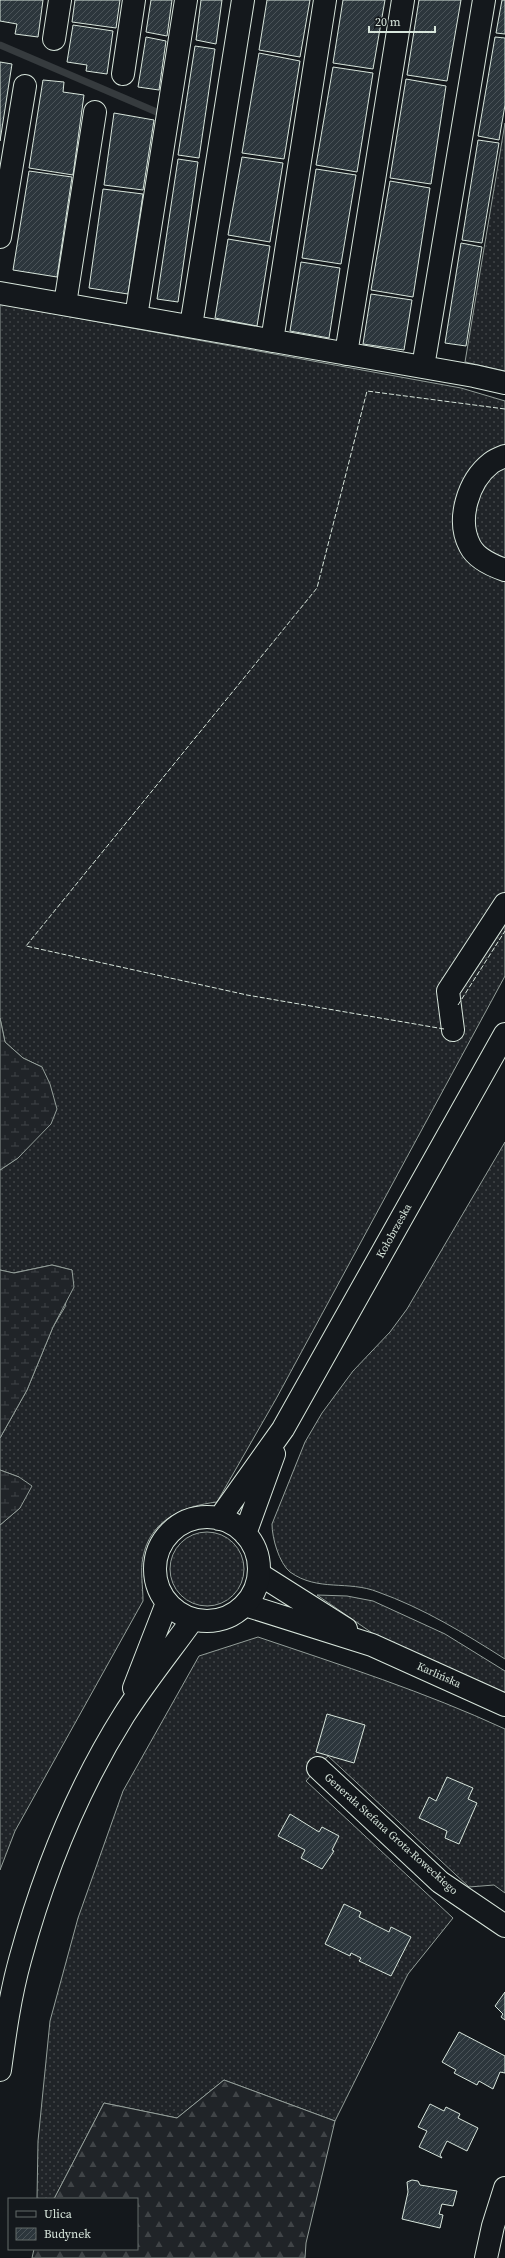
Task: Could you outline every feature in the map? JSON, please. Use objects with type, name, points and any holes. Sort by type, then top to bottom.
[{"type":"main road","points":[[54,39],[60,0]]},
{"type":"main road","points":[[123,74],[134,0]]},
{"type":"main road","points":[[136,317],[186,0]]},
{"type":"main road","points":[[190,326],[243,0]]},
{"type":"main road","points":[[272,341],[325,0]]},
{"type":"main road","points":[[346,354],[403,0]]},
{"type":"main road","points":[[423,367],[484,0]]},
{"type":"main road","points":[[0,237],[25,86]]},
{"type":"main road","points":[[64,304],[95,112]]},
{"type":"main road","points":[[0,293],[423,367],[505,383]]},
{"type":"main road","points":[[505,456],[492,462],[481,473],[472,489],[464,516],[464,532],[470,548],[488,562],[505,570]]},
{"type":"main road","points":[[453,1030],[448,991],[505,904]]},
{"type":"main road","name":"Kołobrzeska","points":[[219,1519],[283,1429],[505,1034]]},
{"type":"main road","name":"Kołobrzeska","points":[[245,1534],[283,1429]]},
{"type":"main road","points":[[205,1518],[219,1519],[233,1524],[245,1534],[256,1552],[258,1574],[256,1585],[245,1605],[236,1612],[215,1621],[193,1619],[179,1613],[167,1602],[160,1590],[156,1576],[156,1562],[160,1548],[167,1536],[178,1526],[191,1520],[205,1518]]},
{"type":"main road","name":"Karlińska","points":[[258,1574],[372,1645]]},
{"type":"main road","points":[[0,2070],[8,2017],[18,1967],[36,1906],[68,1822],[124,1715],[167,1602]]},
{"type":"main road","name":"Karlińska","points":[[245,1605],[372,1645],[505,1705]]},
{"type":"main road","points":[[124,1715],[193,1619]]},
{"type":"main road","name":"Generała Stefana Grota-Roweckiego","points":[[318,1768],[440,1882],[505,1926]]},
{"type":"main road","points":[[486,2258],[493,2226],[505,2188]]},
{"type":"green space","points":[[505,123],[505,371],[465,362]]},
{"type":"green space","points":[[0,304],[461,388],[505,401],[505,976],[276,1399],[217,1502],[180,1511],[161,1524],[153,1533],[147,1544],[142,1562],[143,1601],[15,1831],[0,1870],[0,1525],[20,1508],[19,1477],[0,1470],[0,1438],[27,1390],[53,1327],[65,1307],[72,1270],[52,1265],[13,1273],[0,1270],[0,1170],[18,1158],[31,1143],[42,1067],[23,1058],[5,1042],[0,1018]]},
{"type":"green space","points":[[0,1018],[5,1042],[23,1058],[42,1067],[50,1084],[57,1109],[51,1124],[18,1158],[0,1170]]},
{"type":"green space","points":[[505,1142],[505,1659],[427,1613],[395,1598],[367,1589],[311,1582],[290,1572],[279,1557],[273,1536],[272,1524],[305,1442],[322,1413],[353,1371],[390,1332],[407,1309]]},
{"type":"green space","points":[[52,1265],[72,1270],[74,1287],[53,1327],[27,1390],[0,1438],[0,1270],[14,1273]]},
{"type":"green space","points":[[0,1470],[19,1477],[32,1486],[20,1508],[0,1525]]},
{"type":"green space","points":[[207,1532],[221,1535],[233,1543],[241,1555],[244,1569],[241,1583],[233,1595],[221,1603],[207,1606],[193,1603],[181,1595],[173,1583],[170,1569],[173,1555],[181,1543],[193,1535]]},
{"type":"green space","points":[[317,1595],[347,1596],[373,1601],[445,1634],[505,1671],[505,1693],[378,1637]]},
{"type":"green space","points":[[258,1637],[414,1691],[505,1729],[505,1893],[494,1885],[469,1887],[328,1756],[306,1781],[453,1918],[408,1974],[335,2121],[224,2080],[177,2118],[104,2103],[55,2198],[37,2198],[38,2141],[50,2021],[78,1918],[123,1791],[199,1656]]},
{"type":"green space","points":[[224,2080],[335,2121],[306,2243],[305,2258],[32,2258],[34,2250],[138,2250],[138,2198],[55,2198],[104,2103],[177,2118]]},
{"type":"building","points":[[0,0],[43,0],[38,37],[15,34],[17,24],[0,21]]},
{"type":"building","points":[[75,0],[120,0],[116,28],[72,22]]},
{"type":"building","points":[[151,0],[172,0],[167,36],[146,32]]},
{"type":"building","points":[[201,0],[222,0],[216,44],[196,40]]},
{"type":"building","points":[[267,0],[310,0],[300,57],[259,50]]},
{"type":"building","points":[[343,0],[385,0],[373,69],[333,63]]},
{"type":"building","points":[[419,0],[461,0],[447,81],[407,75]]},
{"type":"building","points":[[502,0],[505,0],[505,34],[496,33]]},
{"type":"building","points":[[73,25],[113,31],[107,74],[86,71],[87,65],[67,62]]},
{"type":"building","points":[[146,37],[166,41],[159,90],[138,87]]},
{"type":"building","points":[[495,37],[505,38],[505,105],[499,140],[478,136]]},
{"type":"building","points":[[195,46],[215,49],[199,158],[178,155]]},
{"type":"building","points":[[259,53],[300,61],[284,159],[242,153]]},
{"type":"building","points":[[0,62],[12,64],[0,141]]},
{"type":"building","points":[[333,67],[373,73],[357,172],[316,165]]},
{"type":"building","points":[[406,79],[446,86],[431,184],[390,178]]},
{"type":"building","points":[[43,80],[64,82],[63,92],[84,95],[73,175],[29,168]]},
{"type":"building","points":[[114,113],[154,120],[143,190],[104,185]]},
{"type":"building","points":[[478,140],[499,143],[482,243],[462,240]]},
{"type":"building","points":[[242,157],[283,163],[270,242],[228,235]]},
{"type":"building","points":[[178,159],[198,162],[178,302],[157,299]]},
{"type":"building","points":[[316,169],[356,175],[341,264],[302,258]]},
{"type":"building","points":[[29,171],[72,177],[57,277],[13,270]]},
{"type":"building","points":[[390,181],[430,188],[413,297],[371,290]]},
{"type":"building","points":[[103,189],[143,194],[128,294],[89,288]]},
{"type":"building","points":[[228,239],[270,246],[257,326],[215,318]]},
{"type":"building","points":[[461,243],[482,247],[466,346],[445,343]]},
{"type":"building","points":[[301,262],[340,268],[329,338],[290,331]]},
{"type":"building","points":[[371,294],[412,300],[404,350],[363,344]]},
{"type":"building","points":[[327,1714],[365,1725],[354,1763],[316,1752]]},
{"type":"building","points":[[447,1777],[473,1788],[468,1799],[477,1803],[459,1844],[445,1838],[447,1831],[419,1818],[429,1797],[436,1801]]},
{"type":"building","points":[[290,1814],[319,1832],[322,1827],[339,1836],[332,1850],[334,1851],[322,1869],[301,1858],[305,1850],[278,1836]]},
{"type":"building","points":[[344,1904],[361,1912],[359,1917],[389,1932],[391,1927],[411,1937],[391,1976],[359,1961],[361,1958],[351,1953],[350,1956],[325,1944]]},
{"type":"building","points":[[505,1992],[505,2020],[501,2017],[503,2014],[495,2006]]},
{"type":"building","points":[[459,2032],[505,2056],[505,2073],[500,2072],[493,2089],[479,2081],[477,2085],[454,2073],[456,2070],[442,2062]]},
{"type":"building","points":[[430,2104],[444,2111],[446,2107],[460,2114],[458,2118],[478,2128],[467,2151],[447,2141],[440,2155],[442,2158],[419,2147],[427,2131],[418,2127]]},
{"type":"building","points":[[412,2180],[418,2181],[420,2185],[457,2191],[453,2206],[442,2204],[439,2214],[443,2215],[440,2228],[402,2219],[408,2192],[407,2182]]},
{"type":"waterway","points":[[0,45],[159,113]]},
{"type":"fence","points":[[444,1029],[247,995],[26,946],[317,588],[367,391],[505,409]]},
{"type":"fence","points":[[458,1005],[505,931]]}]
